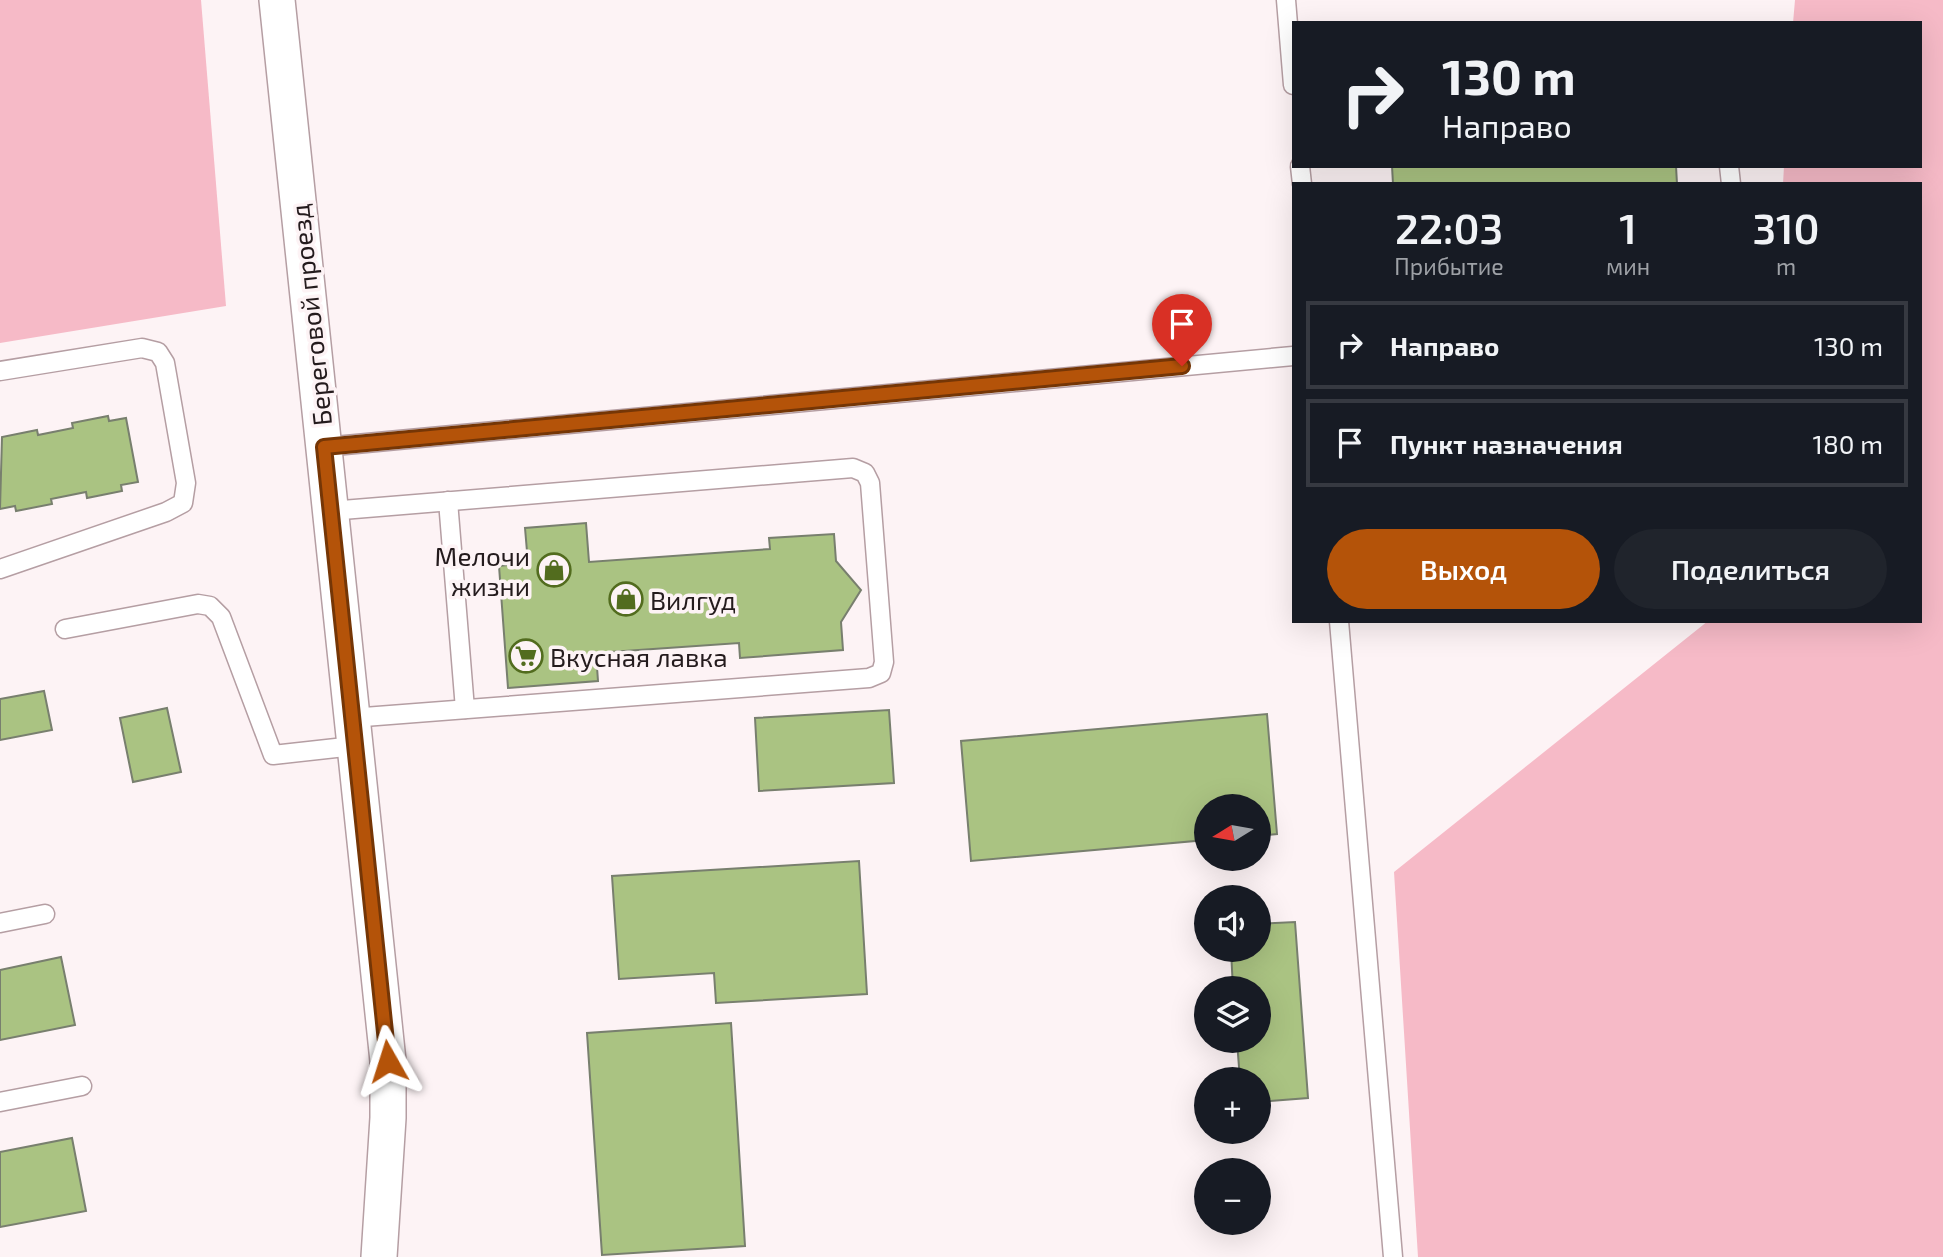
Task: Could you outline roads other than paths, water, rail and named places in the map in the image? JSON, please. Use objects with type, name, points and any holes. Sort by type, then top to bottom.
[{"type":"street","name":"Береговой проезд","points":[[276,0],[388,1061],[379,1257]]},
{"type":"lane","points":[[1286,0],[1292,73]]},
{"type":"lane","points":[[0,372],[142,348],[158,352],[165,363],[186,482],[183,503],[166,513],[0,569]]},
{"type":"lane","points":[[324,447],[1292,356]]},
{"type":"lane","points":[[65,629],[198,604],[210,606],[221,617],[273,755],[352,732],[465,709],[869,678],[881,673],[884,662],[870,484],[865,472],[853,468],[330,511]]},
{"type":"lane","points":[[448,502],[465,709]]},
{"type":"lane","points":[[1339,623],[1393,1257]]},
{"type":"lane","points":[[0,923],[46,914]]},
{"type":"lane","points":[[0,1102],[82,1086]]},
{"type":"place","name":"Мелочи жизни","points":[[554,570]]},
{"type":"place","name":"Вилгуд","points":[[626,599]]},
{"type":"place","name":"Вкусная лавка","points":[[526,656]]}]
